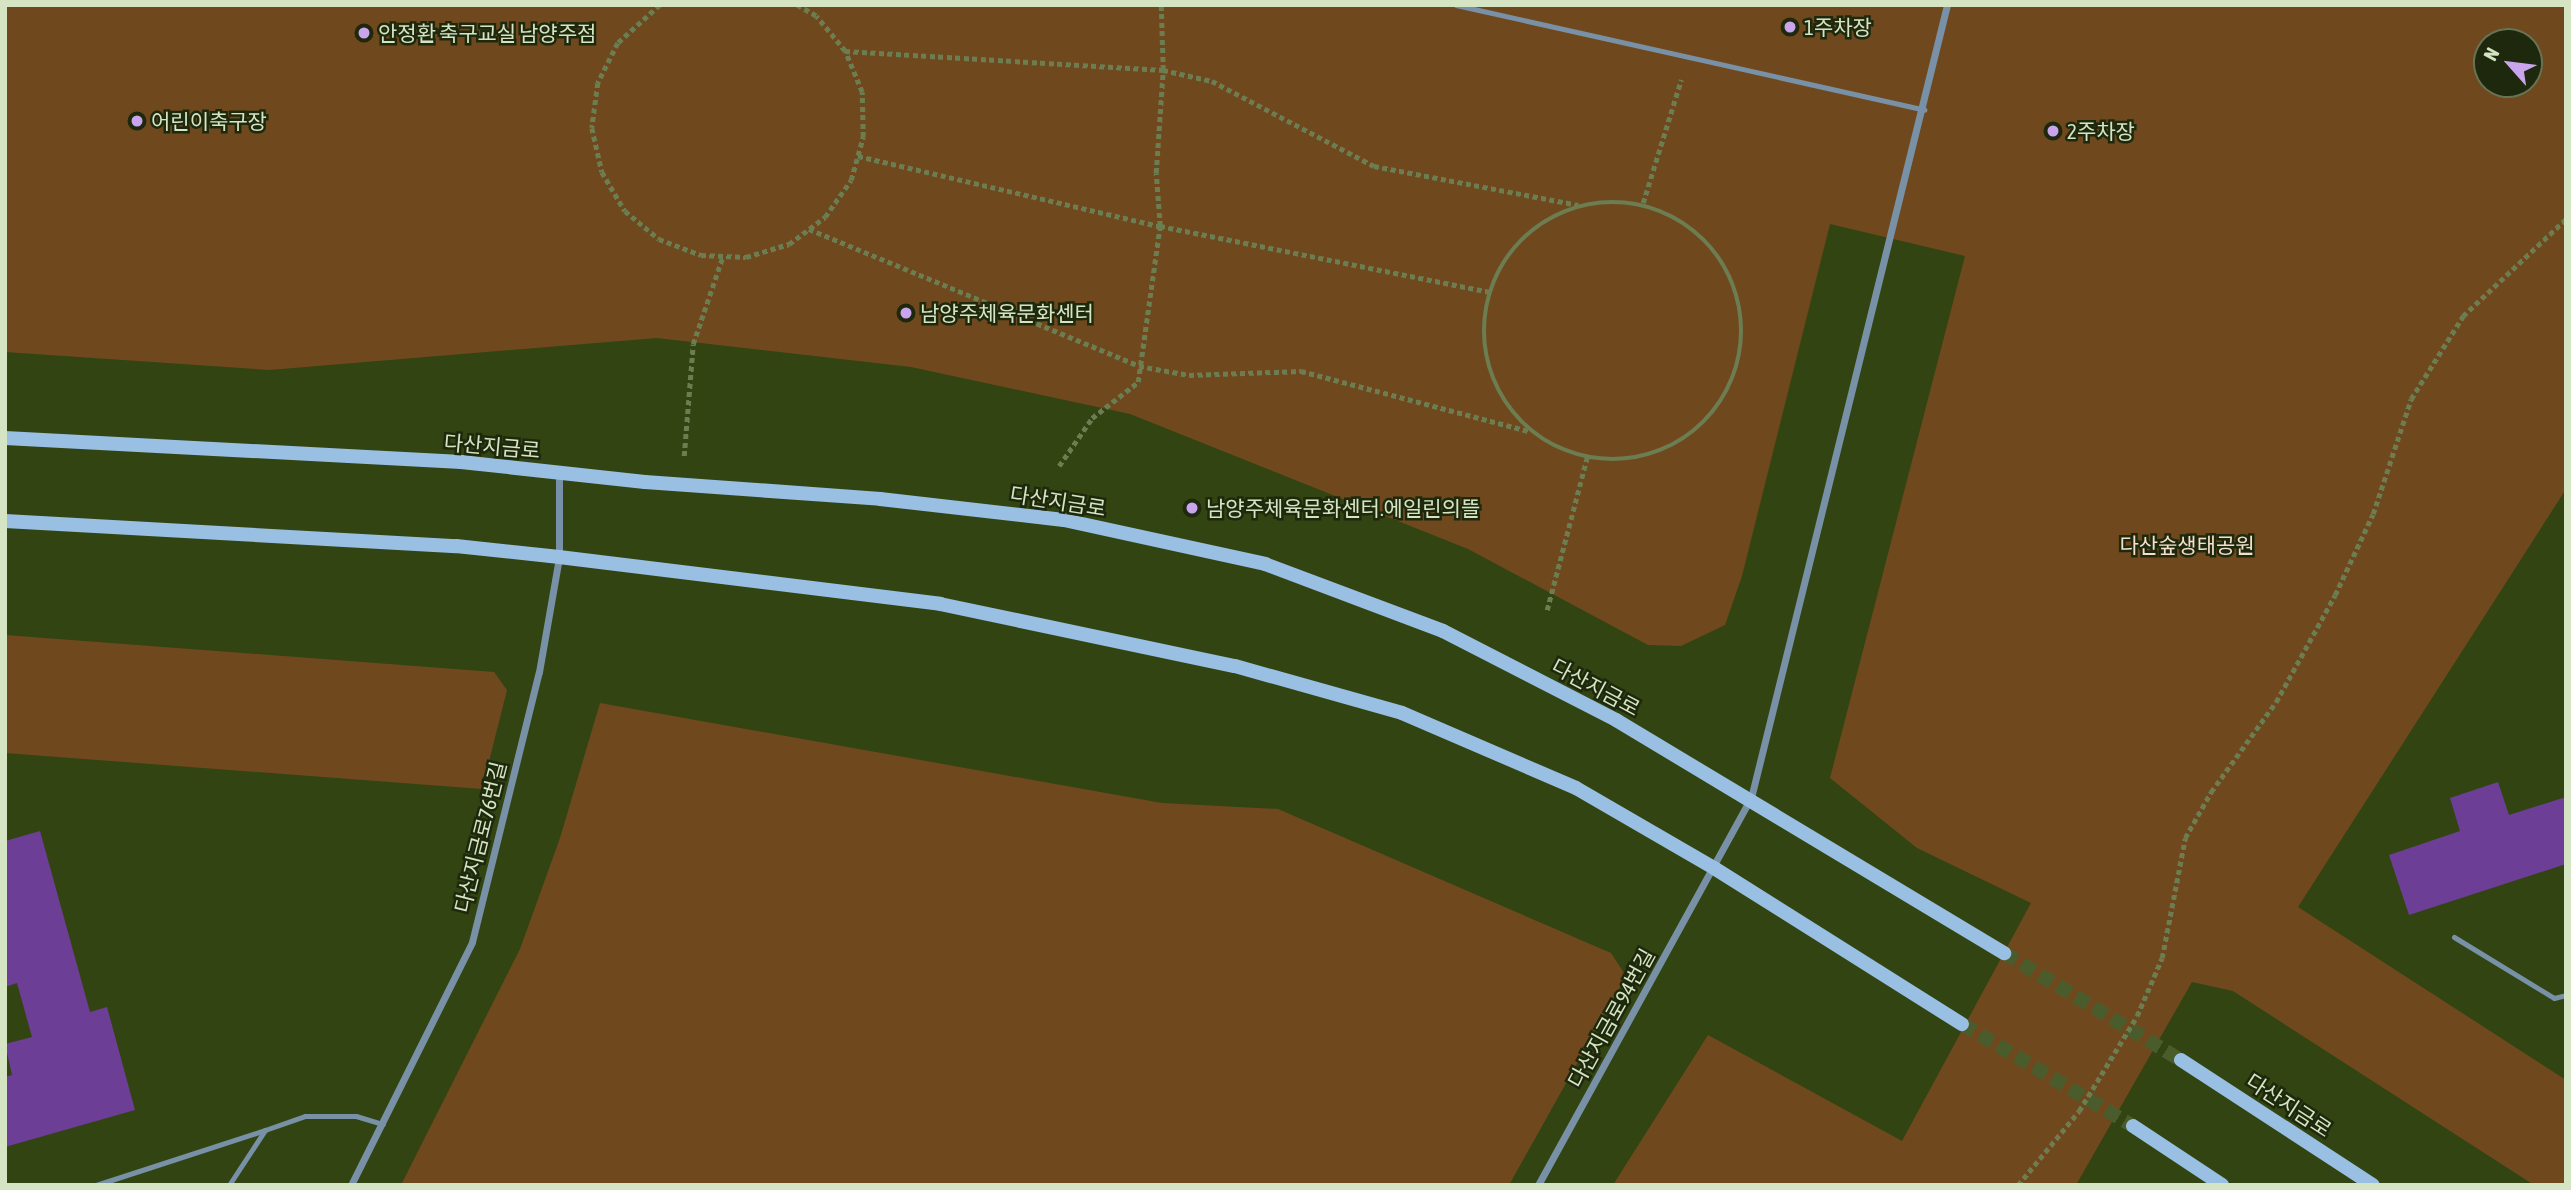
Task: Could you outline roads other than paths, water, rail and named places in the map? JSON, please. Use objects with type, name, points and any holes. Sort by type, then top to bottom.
[{"type":"street","name":"다산지금로94번길","points":[[1538,1185],[1751,798],[1947,5]]},
{"type":"street","name":"다산지금로","points":[[5,438],[461,463],[880,499],[1064,520],[1265,565],[1443,631],[1616,720],[1751,798],[2004,953]]},
{"type":"street","name":"다산지금로76번길","points":[[351,1185],[472,942],[539,672],[559,556],[559,473]]},
{"type":"street","points":[[5,521],[456,546],[559,556],[940,604],[1235,666],[1402,713],[1576,788],[1714,868],[1962,1024]]},
{"type":"street","name":"다산지금로","points":[[2181,1060],[2373,1185]]},
{"type":"street","points":[[2133,1126],[2222,1185]]},
{"type":"lane","points":[[1456,5],[1687,61],[1923,110]]},
{"type":"lane","points":[[2454,937],[2554,998],[2566,995]]},
{"type":"lane","points":[[96,1185],[304,1116],[356,1116],[383,1124]]},
{"type":"lane","points":[[229,1185],[265,1130]]},
{"type":"tunnel","points":[[2004,953],[2181,1060]]},
{"type":"tunnel","points":[[1962,1024],[2133,1126]]},
{"type":"place","name":"1주차장","points":[[1790,27]]},
{"type":"place","name":"안정환 축구교실 남양주점","points":[[364,33]]},
{"type":"place","name":"어린이축구장","points":[[137,121]]},
{"type":"place","name":"2주차장","points":[[2053,131]]},
{"type":"place","name":"남양주체육문화센터","points":[[906,313]]},
{"type":"place","name":"남양주체육문화센터.에일린의뜰","points":[[1192,508]]},
{"type":"park label","name":"다산숲생태공원","points":[[2187,545]]}]
